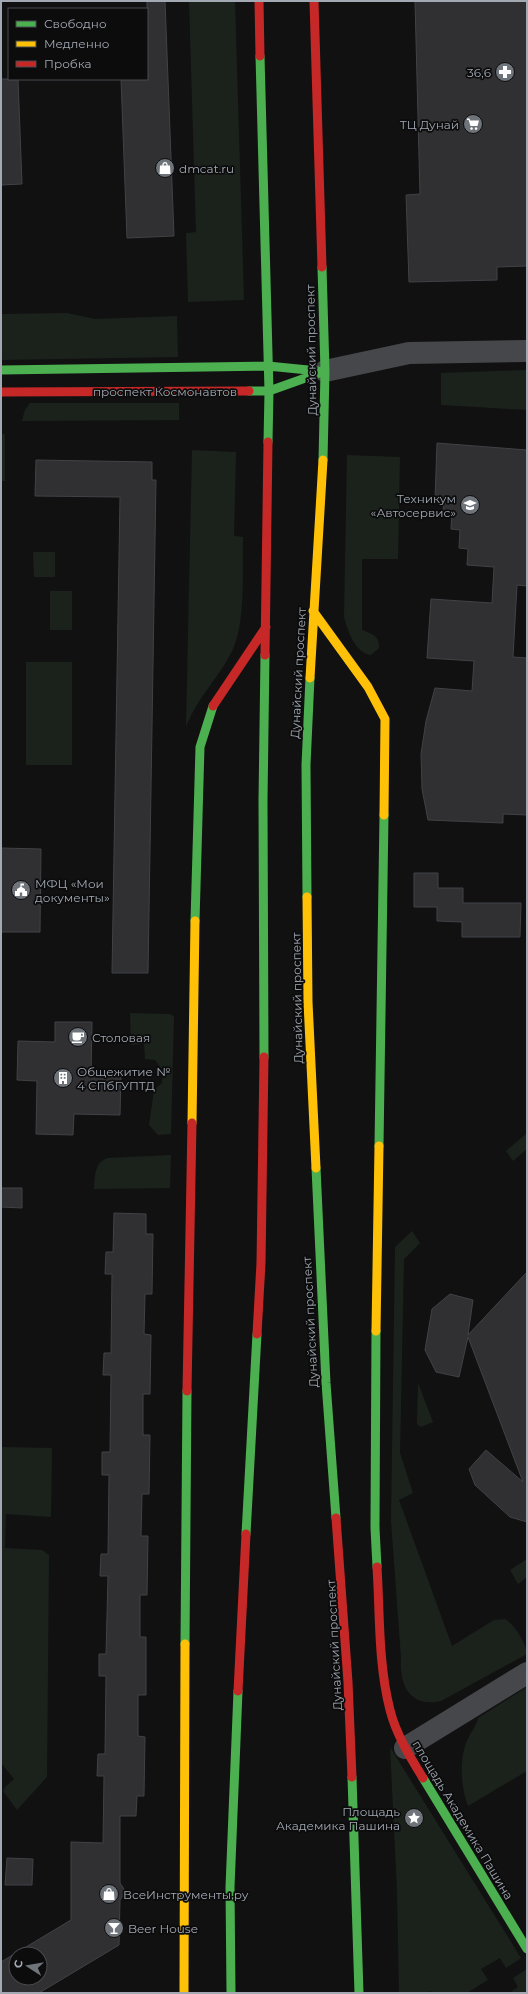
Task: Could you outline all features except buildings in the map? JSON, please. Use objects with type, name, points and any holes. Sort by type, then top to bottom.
[{"type":"main road","points":[[231,1993],[230,1887],[238,1684],[261,1263],[264,1033],[263,800],[269,391],[259,1]]},
{"type":"main road","name":"Дунайский проспект","points":[[314,1],[325,372],[324,444],[313,611],[306,765],[308,1002],[325,1375],[348,1682],[356,1851],[359,1993]]},
{"type":"main road","name":"проспект Космонавтов","points":[[1,370],[268,366],[325,372]]},
{"type":"main road","name":"проспект Космонавтов","points":[[1,392],[269,391],[325,372]]},
{"type":"main road","name":"площадь Академика Пашина","points":[[313,611],[368,687],[385,719],[375,1528],[386,1697],[394,1723],[405,1748],[527,1949]]},
{"type":"main road","points":[[184,1993],[186,1832],[185,1489],[198,772],[200,747],[211,710],[266,627]]},
{"type":"main road","points":[[178,1993],[183,1983]]},
{"type":"street","name":"проспект Космонавтов","points":[[325,372],[409,353],[527,351]]},
{"type":"street","points":[[405,1748],[527,1673]]},
{"type":"shaded area","points":[[189,1],[235,1],[244,300],[188,302],[186,233],[196,232]]},
{"type":"shaded area","points":[[67,313],[95,319],[177,316],[178,357],[1,360],[1,314]]},
{"type":"shaded area","points":[[527,370],[527,410],[441,405],[441,373]]},
{"type":"shaded area","points":[[30,403],[179,403],[179,420],[22,421],[25,410]]},
{"type":"shaded area","points":[[1,434],[5,434],[5,481],[1,481]]},
{"type":"shaded area","points":[[192,450],[236,452],[234,536],[243,537],[242,609],[240,624],[233,649],[222,669],[203,696],[186,727]]},
{"type":"shaded area","points":[[347,455],[400,457],[398,559],[362,559],[362,630],[375,636],[379,644],[379,648],[371,655],[360,650],[356,645],[347,628],[344,616]]},
{"type":"shaded area","points":[[33,552],[55,552],[55,577],[34,577]]},
{"type":"shaded area","points":[[50,591],[72,591],[72,630],[50,630]]},
{"type":"shaded area","points":[[26,662],[72,662],[72,765],[26,765]]},
{"type":"shaded area","points":[[130,1013],[170,1014],[174,1016],[171,1134],[158,1135],[149,1125],[154,1090],[162,1083],[163,1071],[155,1060],[145,1059],[144,1044],[131,1045]]},
{"type":"shaded area","points":[[527,1133],[527,1149],[513,1161],[506,1151]]},
{"type":"shaded area","points":[[171,1155],[170,1188],[94,1189],[97,1167],[107,1158]]},
{"type":"shaded area","points":[[412,1231],[420,1243],[404,1259],[400,1453],[413,1493],[399,1500],[452,1646],[494,1620],[505,1619],[519,1634],[527,1654],[441,1701],[430,1702],[421,1701],[414,1698],[405,1685],[402,1677],[391,1521],[395,1247]]},
{"type":"shaded area","points":[[418,1383],[433,1422],[421,1427],[417,1424]]},
{"type":"shaded area","points":[[1,1447],[52,1448],[51,1517],[6,1514],[5,1548],[42,1550],[49,1555],[47,1777],[17,1810],[3,1791],[5,1787],[14,1779],[1,1763]]},
{"type":"shaded area","points":[[527,1559],[527,1577],[518,1584],[510,1570]]},
{"type":"shaded area","points":[[527,1687],[527,1771],[468,1806],[462,1783],[462,1759],[466,1743],[478,1718]]},
{"type":"shaded area","name":"Площадь Академика Пашина","points":[[390,1747],[521,1958],[506,1968],[500,1958],[481,1969],[488,1980],[467,1993],[432,1993],[431,1991],[427,1993],[399,1993],[397,1890]]},
{"type":"shaded area","points":[[527,1969],[527,1993],[509,1993],[518,1987],[513,1978]]},
{"type":"traffic: fast","points":[[260,56],[269,391],[268,442]]},
{"type":"traffic: fast","points":[[322,267],[325,371],[323,460]]},
{"type":"traffic: fast","points":[[1,370],[268,366],[318,371]]},
{"type":"traffic: fast","points":[[249,391],[269,391],[325,371]]},
{"type":"traffic: fast","points":[[264,1057],[263,800],[265,655]]},
{"type":"traffic: fast","points":[[307,897],[306,765],[310,678]]},
{"type":"traffic: fast","points":[[195,921],[200,747],[213,706]]},
{"type":"traffic: fast","points":[[379,1146],[384,815]]},
{"type":"traffic: fast","points":[[316,1168],[326,1383],[336,1518]]},
{"type":"traffic: fast","points":[[376,1331],[375,1528],[377,1567]]},
{"type":"traffic: fast","points":[[246,1534],[257,1334]]},
{"type":"traffic: fast","points":[[185,1644],[187,1391]]},
{"type":"traffic: fast","points":[[231,1993],[230,1887],[238,1691]]},
{"type":"traffic: fast","points":[[352,1777],[359,1993]]},
{"type":"traffic: fast","points":[[423,1778],[527,1949]]},
{"type":"traffic: slow","points":[[310,678],[323,460]]},
{"type":"traffic: slow","points":[[313,611],[368,687],[385,719],[384,815]]},
{"type":"traffic: slow","points":[[307,897],[308,1002],[316,1168]]},
{"type":"traffic: slow","points":[[192,1123],[195,921]]},
{"type":"traffic: slow","points":[[376,1331],[379,1146]]},
{"type":"traffic: slow","points":[[184,1993],[185,1644]]},
{"type":"traffic: jam","points":[[259,1],[260,56]]},
{"type":"traffic: jam","points":[[314,1],[322,267]]},
{"type":"traffic: jam","points":[[1,392],[249,391]]},
{"type":"traffic: jam","points":[[265,655],[268,442]]},
{"type":"traffic: jam","points":[[213,706],[266,627]]},
{"type":"traffic: jam","points":[[257,1334],[261,1263],[264,1057]]},
{"type":"traffic: jam","points":[[187,1391],[192,1123]]},
{"type":"traffic: jam","points":[[336,1518],[348,1682],[352,1777]]},
{"type":"traffic: jam","points":[[238,1691],[246,1534]]},
{"type":"traffic: jam","points":[[377,1567],[381,1656],[386,1692],[396,1728],[408,1754],[423,1778]]},
{"type":"place","name":"36,6","points":[[505,72]]},
{"type":"place","name":"ТЦ Дунай","points":[[473,124]]},
{"type":"place","name":"dmcat.ru","points":[[165,168]]},
{"type":"place","name":"Техникум «Автосервис»","points":[[470,505]]},
{"type":"place","name":"МФЦ «Мои документы»","points":[[21,890]]},
{"type":"place","name":"Столовая","points":[[78,1037]]},
{"type":"place","name":"Общежитие № 4 СПбГУПТД","points":[[63,1078]]},
{"type":"place","name":"Площадь Академика Пашина","points":[[414,1818]]},
{"type":"place","name":"ВсеИнструменты.ру","points":[[109,1894]]},
{"type":"place","name":"Beer House","points":[[114,1928]]}]
